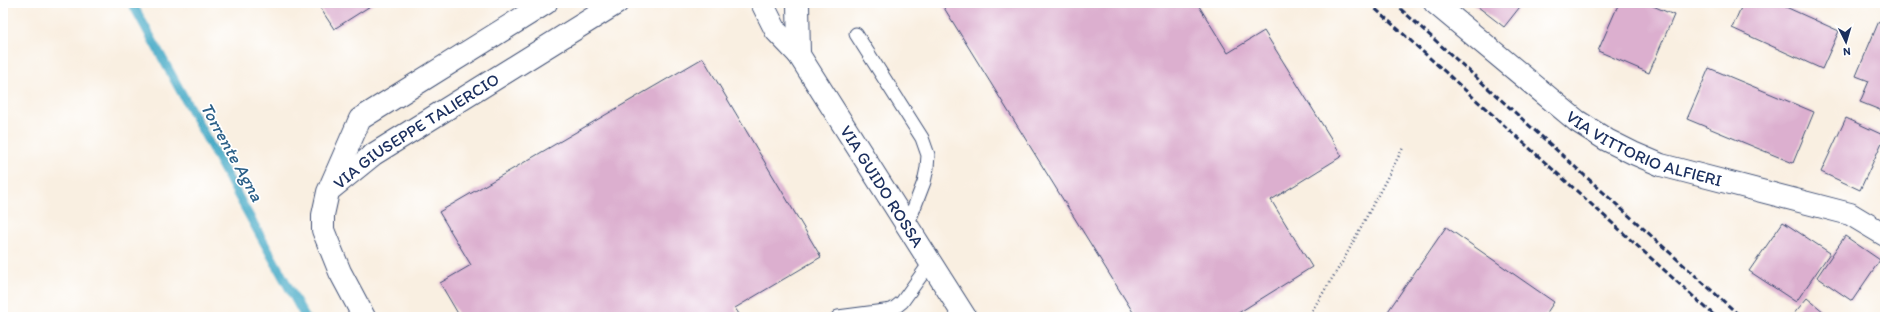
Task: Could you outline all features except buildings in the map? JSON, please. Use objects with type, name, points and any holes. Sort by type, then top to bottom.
[{"type":"street","name":"VIA GIUSEPPE TALIERCIO","points":[[328,192],[360,119],[546,3]]},
{"type":"street","name":"VIA GIUSEPPE TALIERCIO","points":[[328,192],[374,154],[617,3]]},
{"type":"street","name":"VIA GUIDO ROSSA","points":[[762,3],[776,31],[799,55],[965,317]]},
{"type":"street","points":[[798,3],[799,55]]},
{"type":"street","name":"VIA VITTORIO ALFIERI","points":[[1435,3],[1577,120],[1607,140],[1626,150],[1661,165],[1850,214],[1885,234]]},
{"type":"street","points":[[328,192],[322,215],[323,230],[340,272],[364,317]]},
{"type":"lane","points":[[856,34],[922,138],[928,155],[924,182],[907,226]]},
{"type":"lane","points":[[838,317],[894,313],[930,263]]},
{"type":"path","points":[[1308,317],[1343,261],[1403,148]]},
{"type":"waterway","name":"Torrente Agna","points":[[132,3],[305,317]]},
{"type":"railway","points":[[1369,3],[1716,317]]},
{"type":"railway","points":[[1394,3],[1741,317]]}]
